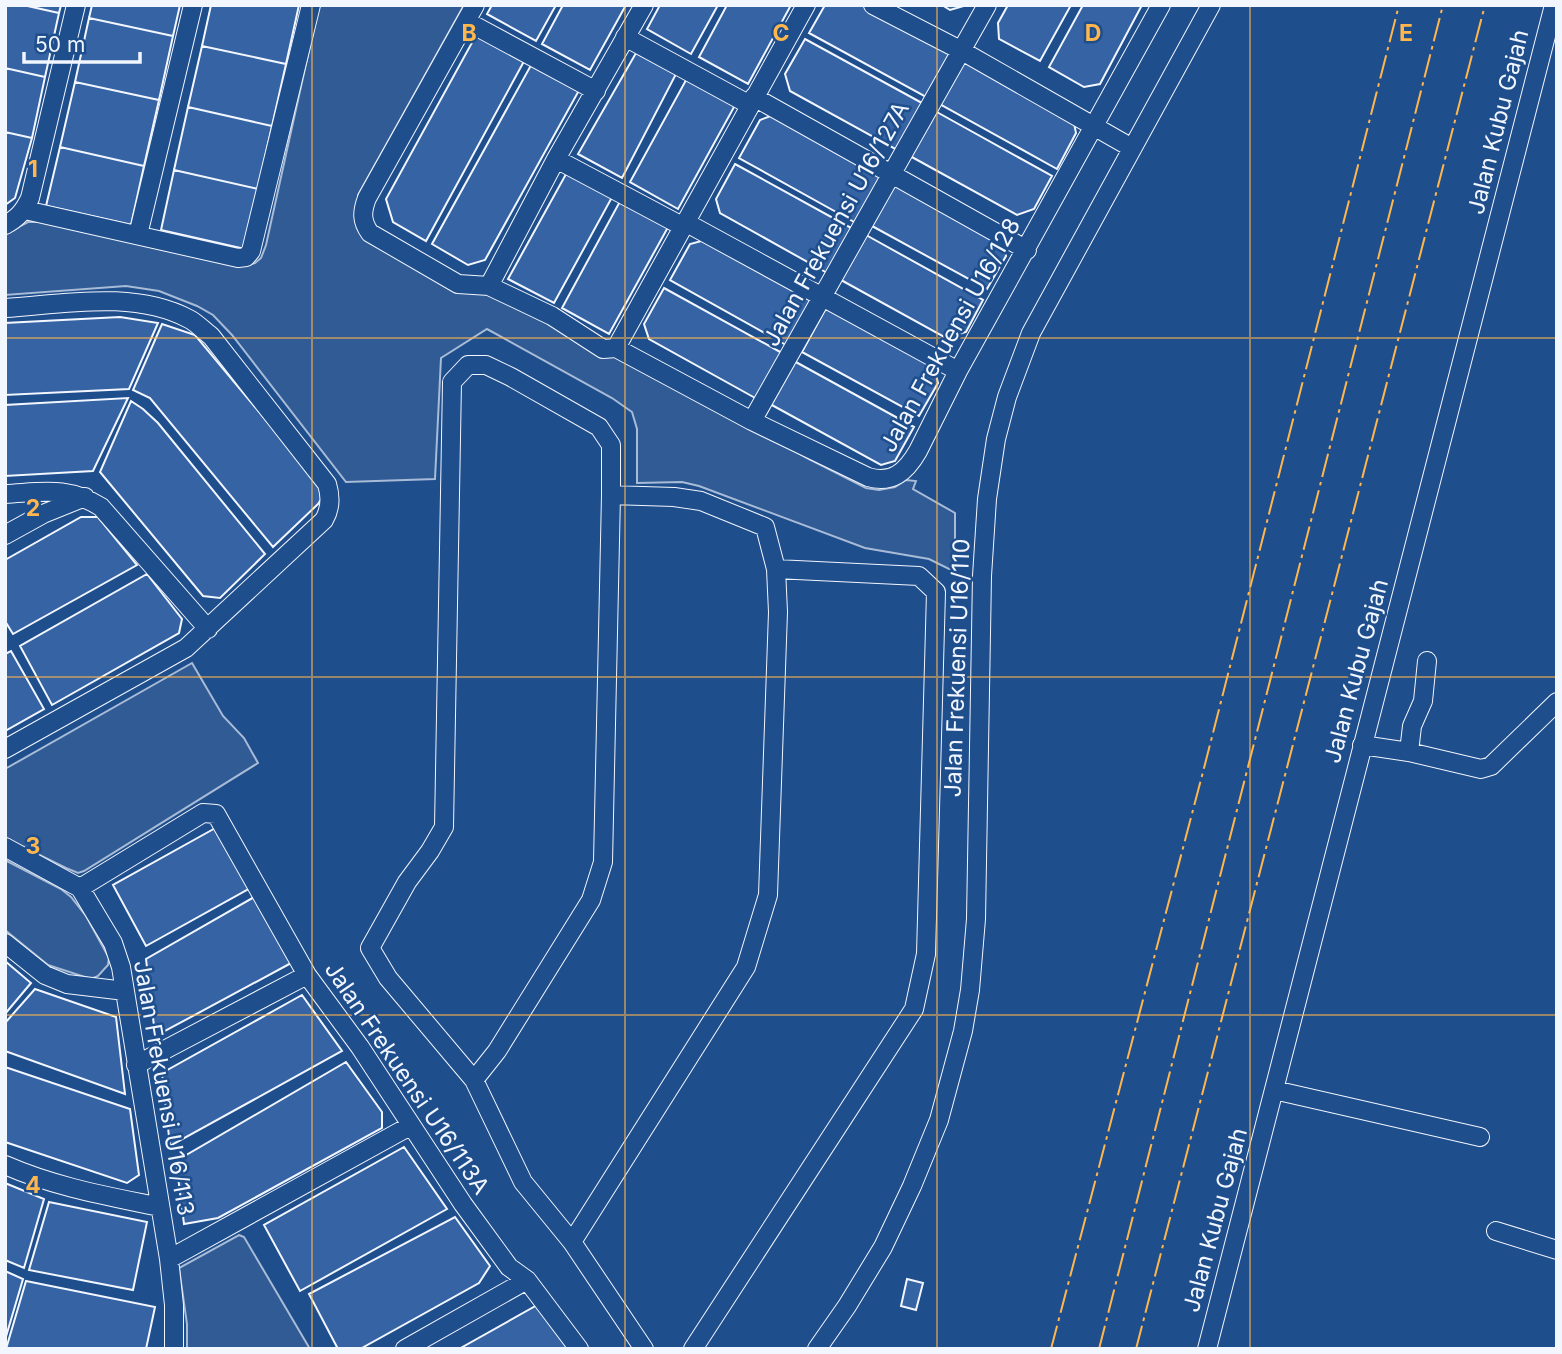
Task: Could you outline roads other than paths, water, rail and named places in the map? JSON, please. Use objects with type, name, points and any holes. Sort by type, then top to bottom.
[{"type":"street","points":[[5,225],[25,210],[30,198],[76,5]]},
{"type":"street","points":[[138,235],[193,5]]},
{"type":"street","points":[[25,210],[238,258],[246,257],[249,254],[311,5]]},
{"type":"street","points":[[489,286],[556,159],[643,5]]},
{"type":"street","points":[[616,348],[806,5]]},
{"type":"street","points":[[873,5],[962,51],[1132,148]]},
{"type":"street","name":"Jalan Frekuensi U16/127A","points":[[752,421],[987,5]]},
{"type":"street","name":"Jalan Frekuensi U16/128","points":[[470,13],[367,198],[363,218],[364,226],[370,233],[458,284],[489,286],[552,316],[603,349],[616,348],[752,421],[867,477],[887,480],[904,471],[912,462],[958,371],[1161,5]]},
{"type":"street","name":"Jalan Frekuensi U16/110","points":[[817,1349],[883,1247],[912,1186],[939,1120],[963,1031],[970,990],[976,919],[982,576],[987,499],[996,439],[1007,397],[1031,333],[1211,5]]},
{"type":"street","name":"Jalan Kubu Gajah","points":[[1207,1349],[1554,5]]},
{"type":"street","points":[[470,13],[596,91]]},
{"type":"street","points":[[625,37],[891,173],[1027,250]]},
{"type":"street","points":[[556,159],[684,224],[958,371]]},
{"type":"street","points":[[5,307],[129,302],[152,306],[191,320],[211,336],[327,484],[330,504],[324,520],[186,648],[5,749]]},
{"type":"street","points":[[474,1080],[497,1051],[591,900],[603,862],[611,495],[611,445],[599,427],[486,365],[468,365],[452,382],[444,827],[407,882],[370,948],[388,978],[474,1080],[523,1182],[572,1242],[644,1349]]},
{"type":"street","points":[[5,494],[71,492],[101,507],[208,629]]},
{"type":"street","points":[[572,1242],[746,967],[768,895],[778,612],[776,569],[765,527],[701,501],[674,497],[611,495]]},
{"type":"street","points":[[5,535],[43,514],[85,497]]},
{"type":"street","points":[[694,1349],[914,1009],[926,954],[936,592],[919,576],[776,569]]},
{"type":"street","points":[[1409,752],[1412,726],[1423,701],[1426,661]]},
{"type":"street","points":[[1362,745],[1481,768],[1491,766],[1557,702]]},
{"type":"street","name":"Jalan Frekuensi U16/113A","points":[[80,888],[203,813],[212,812],[219,817],[307,975],[360,1047],[410,1126],[509,1267],[527,1280],[579,1349]]},
{"type":"street","points":[[5,847],[80,888]]},
{"type":"street","name":"Jalan Frekuensi U16/113","points":[[80,888],[113,943],[121,967],[169,1259],[174,1305],[174,1349]]},
{"type":"street","points":[[5,943],[45,975],[67,984],[125,991]]},
{"type":"street","points":[[136,1065],[307,975]]},
{"type":"street","points":[[1275,1090],[1480,1137]]},
{"type":"street","points":[[169,1259],[410,1126]]},
{"type":"street","points":[[5,1165],[64,1187],[160,1207]]},
{"type":"street","points":[[1496,1231],[1557,1250]]},
{"type":"street","points":[[405,1349],[527,1280]]}]
